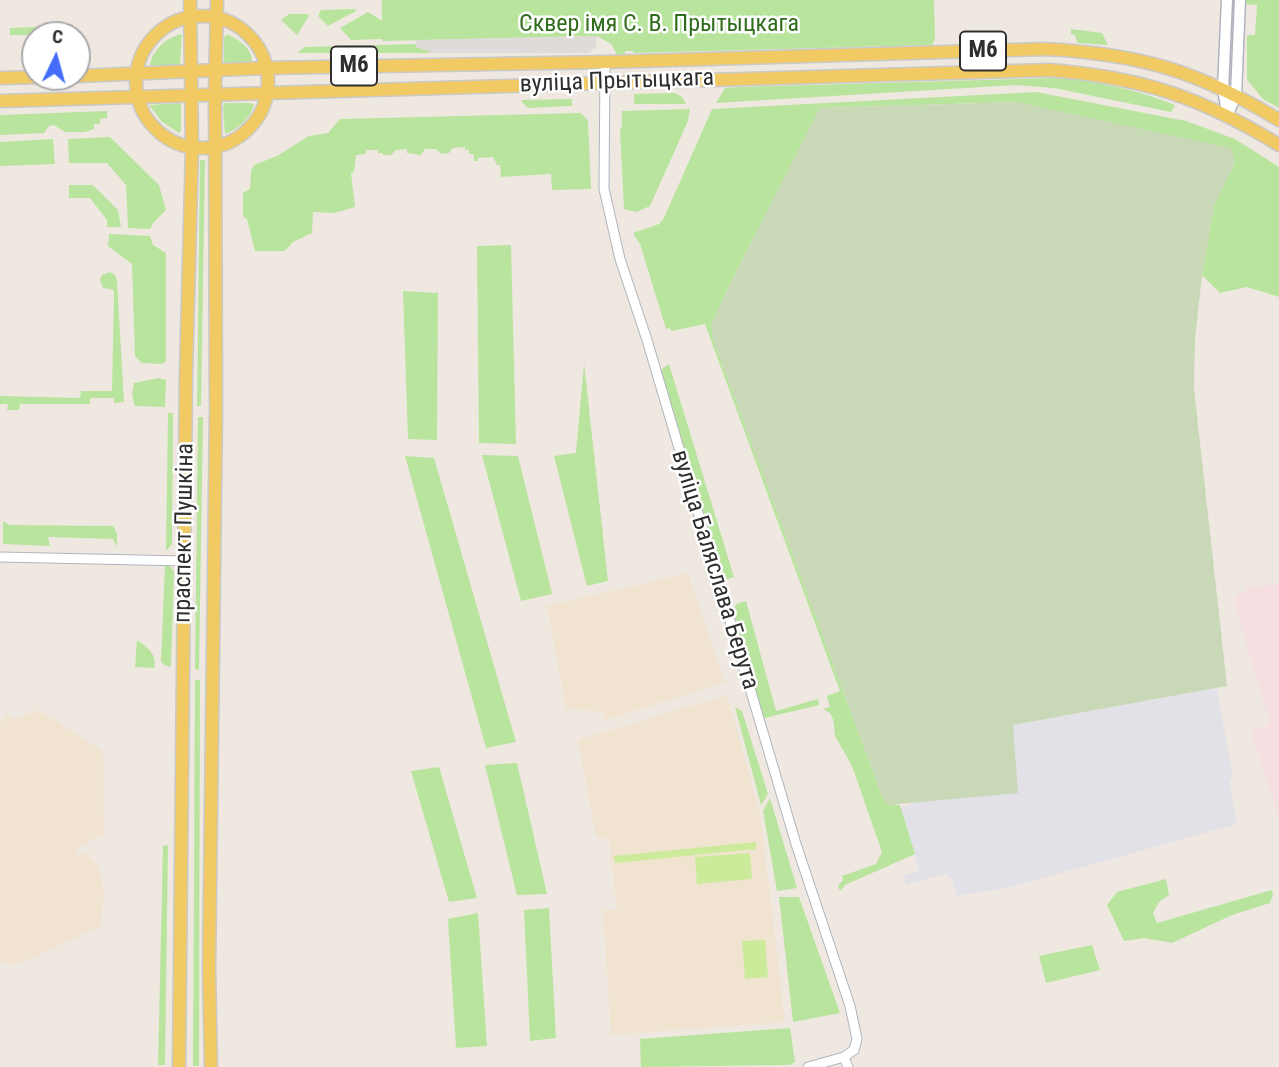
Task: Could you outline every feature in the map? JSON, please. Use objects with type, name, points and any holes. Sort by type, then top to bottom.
[{"type":"main road","name":"праспект Пушкіна","points":[[179,1067],[188,241],[192,148],[190,0]]},
{"type":"main road","name":"праспект Пушкіна","points":[[211,1067],[209,968],[216,411],[217,0]]},
{"type":"main road","points":[[1227,0],[1223,89],[1228,114]]},
{"type":"main road","points":[[1228,114],[1236,95],[1240,0]]},
{"type":"main road","points":[[190,16],[217,18],[231,23],[247,34],[260,50],[267,68],[267,92],[262,110],[252,125],[236,139],[215,147],[192,148],[170,140],[154,128],[143,113],[137,96],[136,74],[140,57],[151,39],[171,23],[190,16]]},
{"type":"main road","name":"вуліца Прытыцкага","points":[[91,76],[267,68],[605,62],[1046,49],[1086,51],[1154,63],[1194,75],[1236,95]]},
{"type":"main road","name":"вуліца Прытыцкага","points":[[0,101],[1049,70],[1080,72],[1142,83],[1185,96],[1228,114]]},
{"type":"main road","points":[[0,79],[21,78]]},
{"type":"main road","name":"М6","points":[[1236,95],[1279,120]]},
{"type":"main road","name":"М6","points":[[1228,114],[1279,145]]},
{"type":"street","name":"вуліца Баляслава Берута","points":[[605,62],[604,189],[620,259],[647,340],[796,844],[850,1006],[857,1040],[852,1052],[844,1057]]},
{"type":"street","points":[[0,557],[185,561]]},
{"type":"street","points":[[808,1067],[844,1057],[848,1067]]},
{"type":"shaded area","points":[[597,36],[596,47],[589,53],[429,53],[416,47],[415,40]]},
{"type":"shaded area","points":[[688,573],[725,682],[606,720],[603,712],[566,709],[547,606]]},
{"type":"shaded area","points":[[1279,584],[1277,813],[1251,730],[1270,724],[1236,610],[1235,597],[1246,591],[1246,587]]},
{"type":"shaded area","points":[[1217,688],[1233,778],[1229,779],[1237,824],[1007,888],[957,896],[952,880],[945,874],[906,885],[904,875],[919,871],[901,808],[911,804],[1013,725]]},
{"type":"shaded area","points":[[727,695],[760,812],[785,1022],[611,1035],[603,910],[617,910],[609,839],[596,837],[578,740]]},
{"type":"shaded area","points":[[38,710],[103,751],[104,833],[73,851],[81,856],[82,853],[90,853],[90,860],[98,864],[104,890],[101,926],[19,964],[0,963],[0,724],[8,714],[15,719]]},
{"type":"green space","name":"Сквер імя С. В. Прытыцкага","points":[[382,0],[934,0],[935,38],[932,45],[633,53],[625,51],[625,54],[617,54],[611,44],[597,36],[351,40],[340,28],[368,12],[382,21]]},
{"type":"green space","points":[[1245,0],[1279,0],[1279,108],[1263,99],[1247,80],[1247,35],[1255,35],[1257,5],[1245,4]]},
{"type":"green space","points":[[321,10],[356,11],[328,26],[318,16]]},
{"type":"green space","points":[[289,14],[309,16],[297,35],[281,20]]},
{"type":"green space","points":[[10,28],[21,28],[21,35],[10,35]]},
{"type":"green space","points":[[1071,29],[1102,33],[1108,45],[1077,43]]},
{"type":"green space","points":[[182,34],[180,65],[150,65],[161,45]]},
{"type":"green space","points":[[227,34],[247,49],[252,62],[224,62],[224,38]]},
{"type":"green space","points":[[416,44],[416,47],[429,53],[297,53],[305,47]]},
{"type":"green space","points":[[1052,78],[1115,86],[1175,105],[1171,112],[1054,88],[1016,85],[716,103],[725,88],[737,87]]},
{"type":"green space","points":[[1036,92],[1186,121],[1235,139],[1279,167],[1279,297],[1247,287],[1220,293],[1202,275],[1214,205],[1235,162],[1017,102],[820,108],[730,284],[712,323],[712,336],[882,796],[888,804],[900,805],[915,854],[845,885],[840,891],[838,886],[843,880],[842,876],[876,864],[882,852],[852,766],[835,736],[833,719],[830,713],[823,709],[830,707],[827,696],[840,691],[705,324],[671,331],[670,328],[666,329],[640,244],[633,233],[659,224],[664,218],[712,109]]},
{"type":"green space","points":[[675,93],[682,97],[686,104],[634,104],[634,94]]},
{"type":"green space","points":[[572,99],[572,106],[528,108],[522,102],[522,100]]},
{"type":"green space","points":[[1017,102],[1231,148],[1235,162],[1214,206],[1202,275],[1195,339],[1194,389],[1227,686],[1013,725],[1018,793],[888,805],[882,796],[712,336],[712,323],[820,108]]},
{"type":"green space","points":[[181,103],[179,133],[161,121],[149,105]]},
{"type":"green space","points":[[225,103],[254,105],[243,123],[225,134],[223,107]]},
{"type":"green space","points":[[690,109],[688,121],[650,206],[636,212],[624,209],[620,131],[622,111]]},
{"type":"green space","points":[[107,111],[107,118],[100,119],[100,124],[94,124],[94,129],[85,132],[65,132],[54,125],[49,126],[44,133],[0,135],[0,115]]},
{"type":"green space","points":[[581,113],[588,121],[591,189],[552,190],[551,174],[501,177],[500,165],[497,165],[493,157],[478,158],[478,161],[474,161],[473,154],[469,154],[465,147],[453,148],[449,153],[441,154],[436,149],[425,149],[421,155],[407,153],[407,149],[396,150],[391,155],[383,155],[378,153],[378,150],[366,150],[366,154],[356,155],[354,172],[351,173],[355,207],[334,213],[313,212],[312,233],[293,242],[285,251],[255,251],[247,219],[243,216],[243,193],[250,189],[254,165],[277,156],[309,136],[328,133],[340,119]]},
{"type":"green space","points":[[110,137],[159,185],[166,210],[150,229],[128,228],[126,185],[107,163],[69,163],[68,139]]},
{"type":"green space","points":[[53,139],[55,164],[0,166],[0,142]]},
{"type":"green space","points":[[200,160],[205,160],[201,406],[197,406]]},
{"type":"green space","points":[[69,185],[93,185],[118,210],[121,227],[107,227],[107,220],[90,198],[69,198]]},
{"type":"green space","points":[[109,234],[150,236],[153,245],[166,253],[166,361],[162,364],[142,363],[135,356],[132,264],[108,246]]},
{"type":"green space","points":[[511,245],[516,444],[479,443],[477,246]]},
{"type":"green space","points":[[110,272],[115,275],[117,281],[124,402],[114,403],[114,398],[90,398],[90,404],[20,404],[19,410],[7,410],[8,404],[0,404],[0,396],[80,398],[81,391],[112,391],[114,290],[103,288],[100,280],[102,275]]},
{"type":"green space","points":[[403,291],[438,293],[437,440],[408,439]]},
{"type":"green space","points":[[584,363],[608,581],[587,586],[554,456],[576,453]]},
{"type":"green space","points":[[669,364],[734,577],[728,579],[723,577],[662,380],[661,370]]},
{"type":"green space","points":[[159,378],[166,380],[165,407],[135,406],[132,395],[134,383]]},
{"type":"green space","points":[[168,413],[173,413],[172,544],[166,551]]},
{"type":"green space","points":[[198,417],[203,417],[199,670],[195,669]]},
{"type":"green space","points":[[482,455],[518,456],[552,594],[521,601]]},
{"type":"green space","points":[[405,456],[434,458],[516,742],[486,748]]},
{"type":"green space","points":[[3,521],[9,525],[113,526],[117,533],[117,547],[113,539],[48,537],[50,546],[3,544]]},
{"type":"green space","points":[[165,565],[171,567],[174,572],[171,667],[161,661]]},
{"type":"green space","points":[[746,601],[776,711],[818,699],[819,705],[765,718],[761,714],[733,609],[737,604]]},
{"type":"green space","points":[[137,640],[153,655],[154,668],[135,667]]},
{"type":"green space","points":[[195,680],[200,680],[199,1066],[193,1066]]},
{"type":"green space","points":[[735,707],[742,711],[768,794],[761,805]]},
{"type":"green space","points":[[517,763],[547,894],[517,895],[485,765]]},
{"type":"green space","points":[[439,767],[477,898],[449,902],[411,771]]},
{"type":"green space","points":[[770,798],[797,888],[777,891],[763,811]]},
{"type":"green space","points":[[756,842],[756,849],[615,863],[614,856]]},
{"type":"green space","points":[[168,845],[165,1065],[158,1065],[163,846]]},
{"type":"green space","points":[[750,853],[752,879],[697,884],[695,857]]},
{"type":"green space","points":[[1166,879],[1169,895],[1159,902],[1153,913],[1157,923],[1272,890],[1273,894],[1270,903],[1232,915],[1172,943],[1144,938],[1124,941],[1107,905],[1117,892]]},
{"type":"green space","points":[[779,897],[799,897],[840,1013],[793,1022]]},
{"type":"green space","points":[[549,908],[556,1038],[530,1041],[524,910]]},
{"type":"green space","points":[[478,913],[487,1046],[456,1048],[448,919]]},
{"type":"green space","points":[[765,940],[768,977],[745,979],[742,941]]},
{"type":"green space","points":[[1092,945],[1100,970],[1046,983],[1039,956]]},
{"type":"green space","points":[[790,1028],[795,1062],[790,1065],[641,1067],[640,1039]]}]
